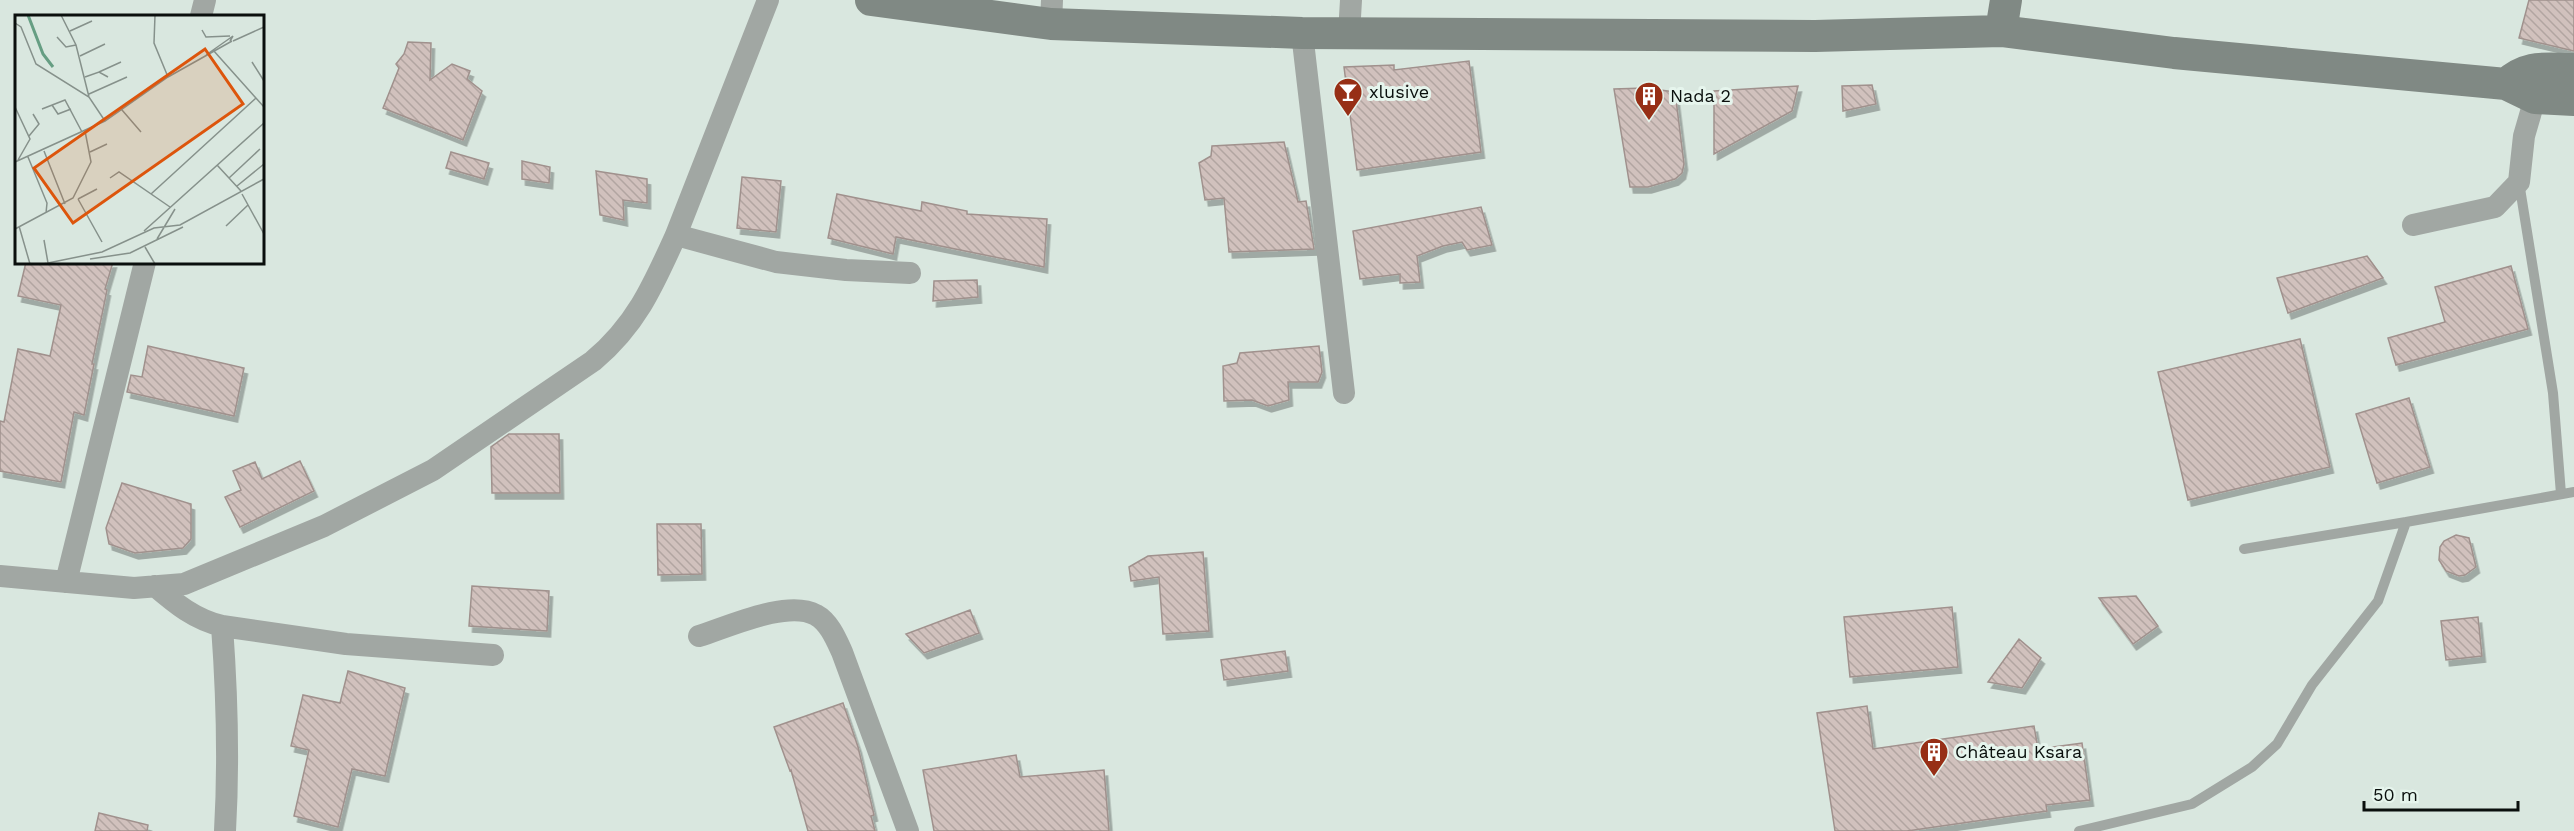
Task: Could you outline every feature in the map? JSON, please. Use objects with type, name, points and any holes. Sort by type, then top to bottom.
[{"type":"street","points":[[201,15],[205,0]]},
{"type":"street","points":[[0,576],[134,588],[184,584],[324,526],[443,463],[593,361],[615,343],[643,305],[676,235],[768,0]]},
{"type":"street","points":[[871,0],[1052,12],[1302,33],[1815,36],[2001,31],[2174,53],[2506,84],[2535,98],[2574,100]]},
{"type":"street","points":[[1349,34],[1351,0]]},
{"type":"street","points":[[2001,31],[2006,0]]},
{"type":"street","points":[[1302,33],[1344,393]]},
{"type":"street","points":[[2506,84],[2530,69],[2574,69]]},
{"type":"street","points":[[2413,225],[2495,207],[2519,182],[2524,136],[2535,98]]},
{"type":"street","points":[[676,235],[776,262],[846,270],[910,273]]},
{"type":"street","points":[[66,582],[145,264]]},
{"type":"street","points":[[155,586],[182,609],[207,622],[222,626],[346,644],[493,655]]},
{"type":"street","points":[[699,636],[782,611],[808,611],[817,615],[834,635],[842,652],[908,831]]},
{"type":"street","points":[[222,626],[226,680],[225,831]]},
{"type":"lane","points":[[2519,182],[2553,393],[2561,495]]},
{"type":"lane","points":[[2244,549],[2574,492]]},
{"type":"lane","points":[[2080,831],[2192,804],[2252,767],[2277,744],[2312,685],[2378,601],[2406,522]]},
{"type":"building","points":[[2529,0],[2574,0],[2574,51],[2519,38]]},
{"type":"building","points":[[408,42],[431,43],[430,80],[452,64],[470,71],[467,79],[482,91],[463,140],[383,108],[399,68],[396,64],[404,54]]},
{"type":"building","points":[[1469,61],[1481,152],[1357,170],[1344,67],[1394,65],[1394,70]]},
{"type":"building","points":[[1872,85],[1876,104],[1843,111],[1842,86]]},
{"type":"building","points":[[1798,86],[1792,111],[1714,154],[1714,91]]},
{"type":"building","name":"Nada 2","points":[[1645,88],[1675,92],[1684,164],[1682,173],[1675,179],[1648,187],[1630,187],[1614,89]]},
{"type":"building","points":[[1284,142],[1298,202],[1306,201],[1314,249],[1229,252],[1224,198],[1205,200],[1199,163],[1211,156],[1212,146]]},
{"type":"building","points":[[451,152],[489,163],[484,179],[446,168]]},
{"type":"building","points":[[522,161],[550,167],[549,183],[522,179]]},
{"type":"building","points":[[596,171],[647,179],[647,203],[623,200],[624,220],[600,215]]},
{"type":"building","points":[[742,177],[781,181],[776,232],[737,228]]},
{"type":"building","points":[[837,194],[921,211],[922,202],[967,211],[967,214],[1047,219],[1044,267],[896,237],[893,254],[828,238]]},
{"type":"building","points":[[1481,207],[1492,245],[1467,250],[1462,242],[1443,246],[1417,256],[1420,282],[1400,283],[1400,274],[1360,279],[1353,231]]},
{"type":"building","points":[[2367,256],[2383,278],[2288,313],[2277,278]]},
{"type":"building","points":[[26,264],[112,264],[105,289],[107,290],[84,415],[74,412],[61,482],[0,471],[0,421],[4,422],[18,349],[50,356],[61,305],[18,296]]},
{"type":"building","points":[[2511,266],[2528,329],[2396,365],[2388,338],[2445,322],[2435,287]]},
{"type":"building","points":[[977,280],[978,297],[933,301],[934,281]]},
{"type":"building","points":[[2300,339],[2330,467],[2188,500],[2158,372]]},
{"type":"building","points":[[148,346],[244,368],[234,416],[127,392],[131,375],[142,377]]},
{"type":"building","points":[[1319,346],[1322,372],[1318,382],[1288,382],[1289,400],[1268,406],[1252,400],[1224,401],[1223,366],[1237,363],[1240,353]]},
{"type":"building","points":[[2409,398],[2430,467],[2377,483],[2356,414]]},
{"type":"building","points":[[509,434],[559,434],[560,493],[492,493],[491,447]]},
{"type":"building","points":[[300,461],[314,491],[240,527],[225,497],[241,490],[233,471],[255,462],[262,479]]},
{"type":"building","points":[[122,483],[191,504],[191,539],[183,548],[135,553],[109,544],[106,528]]},
{"type":"building","points":[[657,524],[701,524],[702,574],[658,575]]},
{"type":"building","points":[[2456,535],[2469,538],[2476,567],[2465,575],[2459,576],[2446,571],[2439,560],[2440,547],[2444,541]]},
{"type":"building","points":[[1203,552],[1209,631],[1163,634],[1159,577],[1131,581],[1129,567],[1148,556]]},
{"type":"building","points":[[472,586],[549,591],[547,631],[469,626]]},
{"type":"building","points":[[2136,596],[2158,626],[2133,644],[2099,598]]},
{"type":"building","points":[[1952,607],[1958,667],[1850,677],[1844,617]]},
{"type":"building","points":[[970,610],[979,633],[924,653],[906,634]]},
{"type":"building","points":[[2478,617],[2482,656],[2446,660],[2441,621]]},
{"type":"building","points":[[2019,639],[2041,658],[2022,688],[1988,682]]},
{"type":"building","points":[[1285,651],[1288,671],[1224,680],[1221,660]]},
{"type":"building","points":[[348,671],[405,688],[385,776],[352,769],[338,827],[294,816],[309,750],[291,746],[303,695],[340,703]]},
{"type":"building","points":[[843,703],[858,747],[874,815],[871,816],[875,831],[808,831],[791,770],[774,727]]},
{"type":"building","name":"Château Ksara","points":[[1867,706],[1873,749],[2034,726],[2038,749],[2082,743],[2090,800],[2046,805],[2047,811],[1907,831],[1835,831],[1817,713]]},
{"type":"building","points":[[1016,755],[1020,777],[1104,770],[1109,831],[934,831],[923,770]]},
{"type":"building","points":[[99,813],[148,825],[147,831],[95,831]]},
{"type":"place","name":"xlusive","points":[[1348,118]]},
{"type":"place","name":"Nada 2","points":[[1649,122]]},
{"type":"place","name":"Château Ksara","points":[[1934,778]]}]
